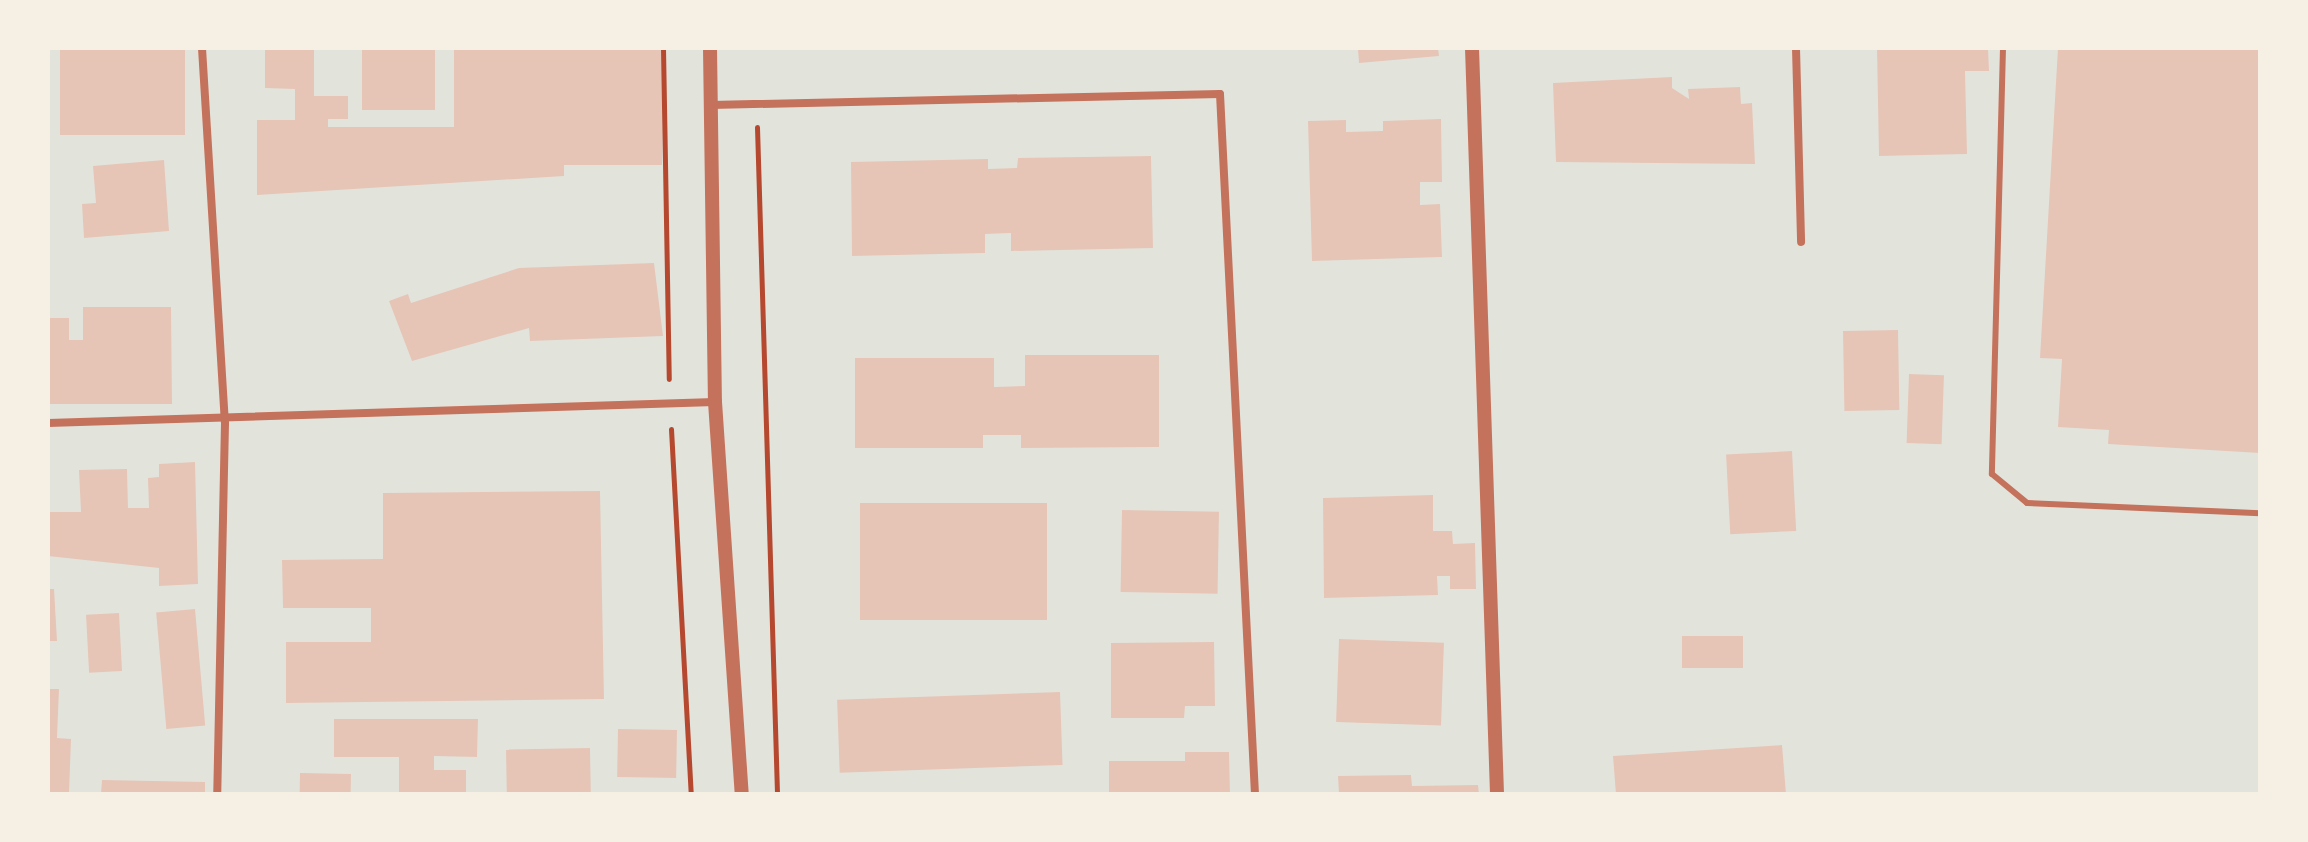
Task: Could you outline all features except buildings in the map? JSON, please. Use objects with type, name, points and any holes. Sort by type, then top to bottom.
[{"type":"street","points":[[202,48],[225,423],[217,794]]},
{"type":"street","points":[[710,48],[715,402],[742,794]]},
{"type":"street","points":[[1472,48],[1497,794]]},
{"type":"street","points":[[1796,48],[1801,242]]},
{"type":"street","points":[[711,105],[1220,94],[1255,794]]},
{"type":"street","points":[[48,423],[225,423],[715,402]]},
{"type":"lane","points":[[2003,48],[1992,474],[2027,503],[2260,513]]},
{"type":"path","points":[[757,104],[777,794]]},
{"type":"shaded area","points":[[48,48],[2260,48],[2260,794],[48,794]]}]
